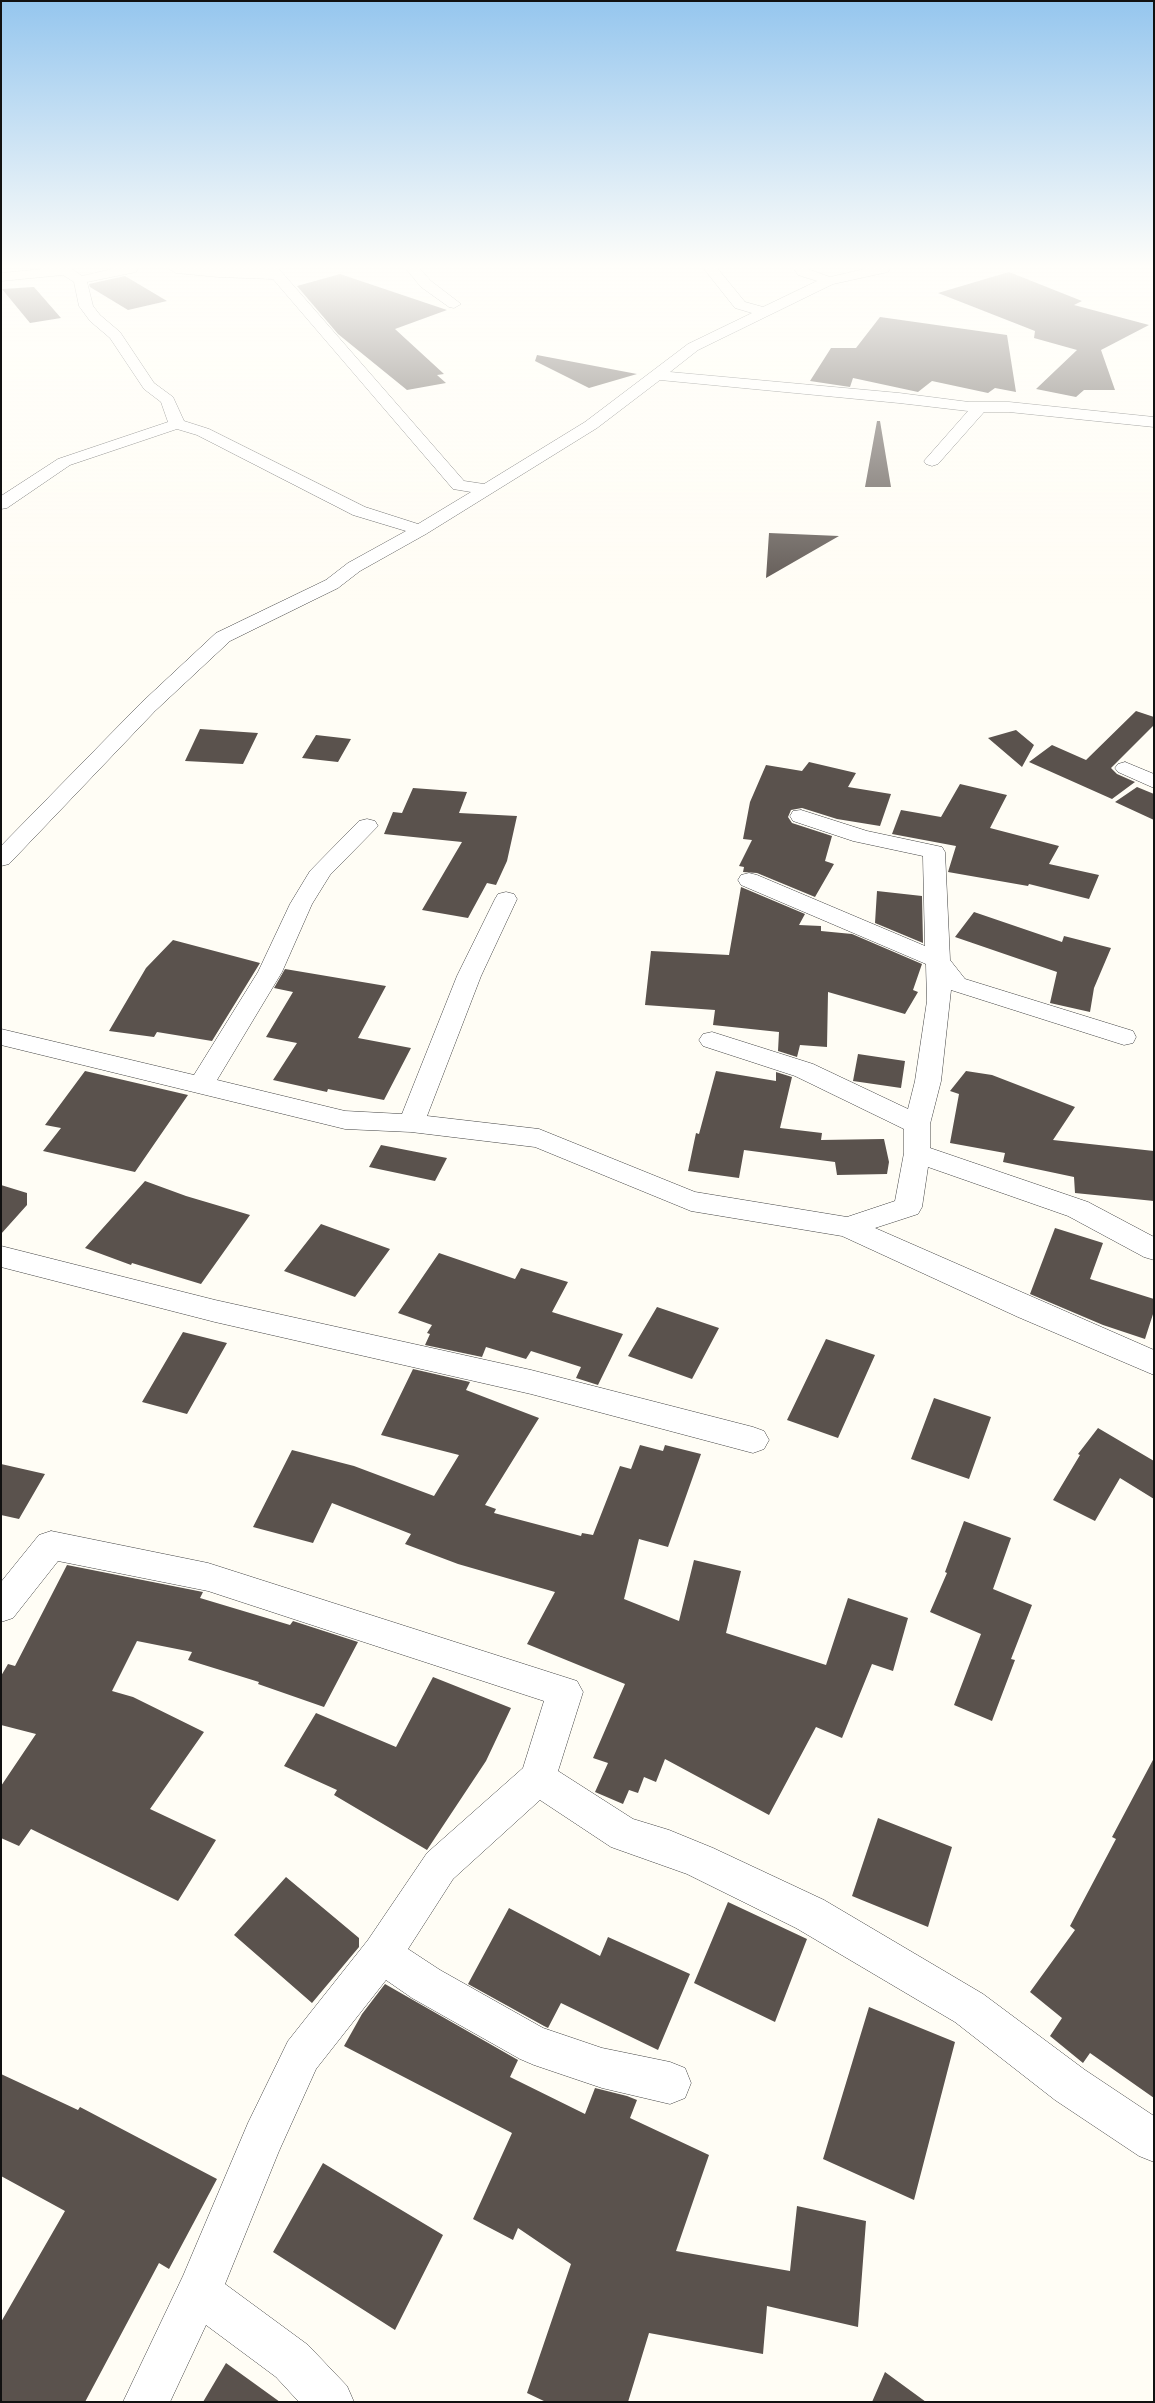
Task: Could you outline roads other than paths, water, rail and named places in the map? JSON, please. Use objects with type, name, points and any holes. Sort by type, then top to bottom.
[{"type":"street","points":[[146,381],[149,386],[168,400],[177,424]]},
{"type":"street","points":[[369,381],[459,485],[487,489]]},
{"type":"street","points":[[1,859],[148,707],[224,637],[332,584],[354,567],[420,530],[591,425],[651,381]]},
{"type":"street","points":[[719,381],[979,408],[1009,407],[1154,422]]},
{"type":"street","points":[[932,461],[979,408]]},
{"type":"street","points":[[1,504],[64,462],[177,424],[203,432],[359,511],[420,530]]},
{"type":"street","points":[[1125,768],[1154,782]]},
{"type":"street","points":[[800,816],[861,836],[934,852],[938,1001],[928,1081],[917,1124],[917,1153],[908,1207],[847,1227]]},
{"type":"street","points":[[201,1085],[270,972],[301,904],[321,871],[367,826]]},
{"type":"street","points":[[749,880],[938,960],[956,984],[1124,1037]]},
{"type":"street","points":[[411,1123],[469,976],[506,899]]},
{"type":"street","points":[[1,1037],[345,1120],[411,1123],[539,1138],[691,1201],[847,1227],[1028,1309],[1154,1363]]},
{"type":"street","points":[[712,1040],[804,1070],[917,1124]]},
{"type":"street","points":[[917,1153],[1078,1209],[1154,1250]]},
{"type":"street","points":[[1,1256],[215,1311],[531,1382],[753,1440]]},
{"type":"street","points":[[1,1607],[51,1545],[208,1577],[565,1692],[538,1778],[440,1866],[382,1954],[302,2055],[262,2138],[199,2292],[146,2402]]},
{"type":"street","points":[[538,1778],[624,1834],[669,1848],[700,1861],[810,1914],[961,2003],[1070,2085],[1154,2141]]},
{"type":"street","points":[[382,1954],[426,1984],[534,2045],[602,2068],[670,2083]]},
{"type":"street","points":[[199,2292],[292,2361],[331,2402]]}]
